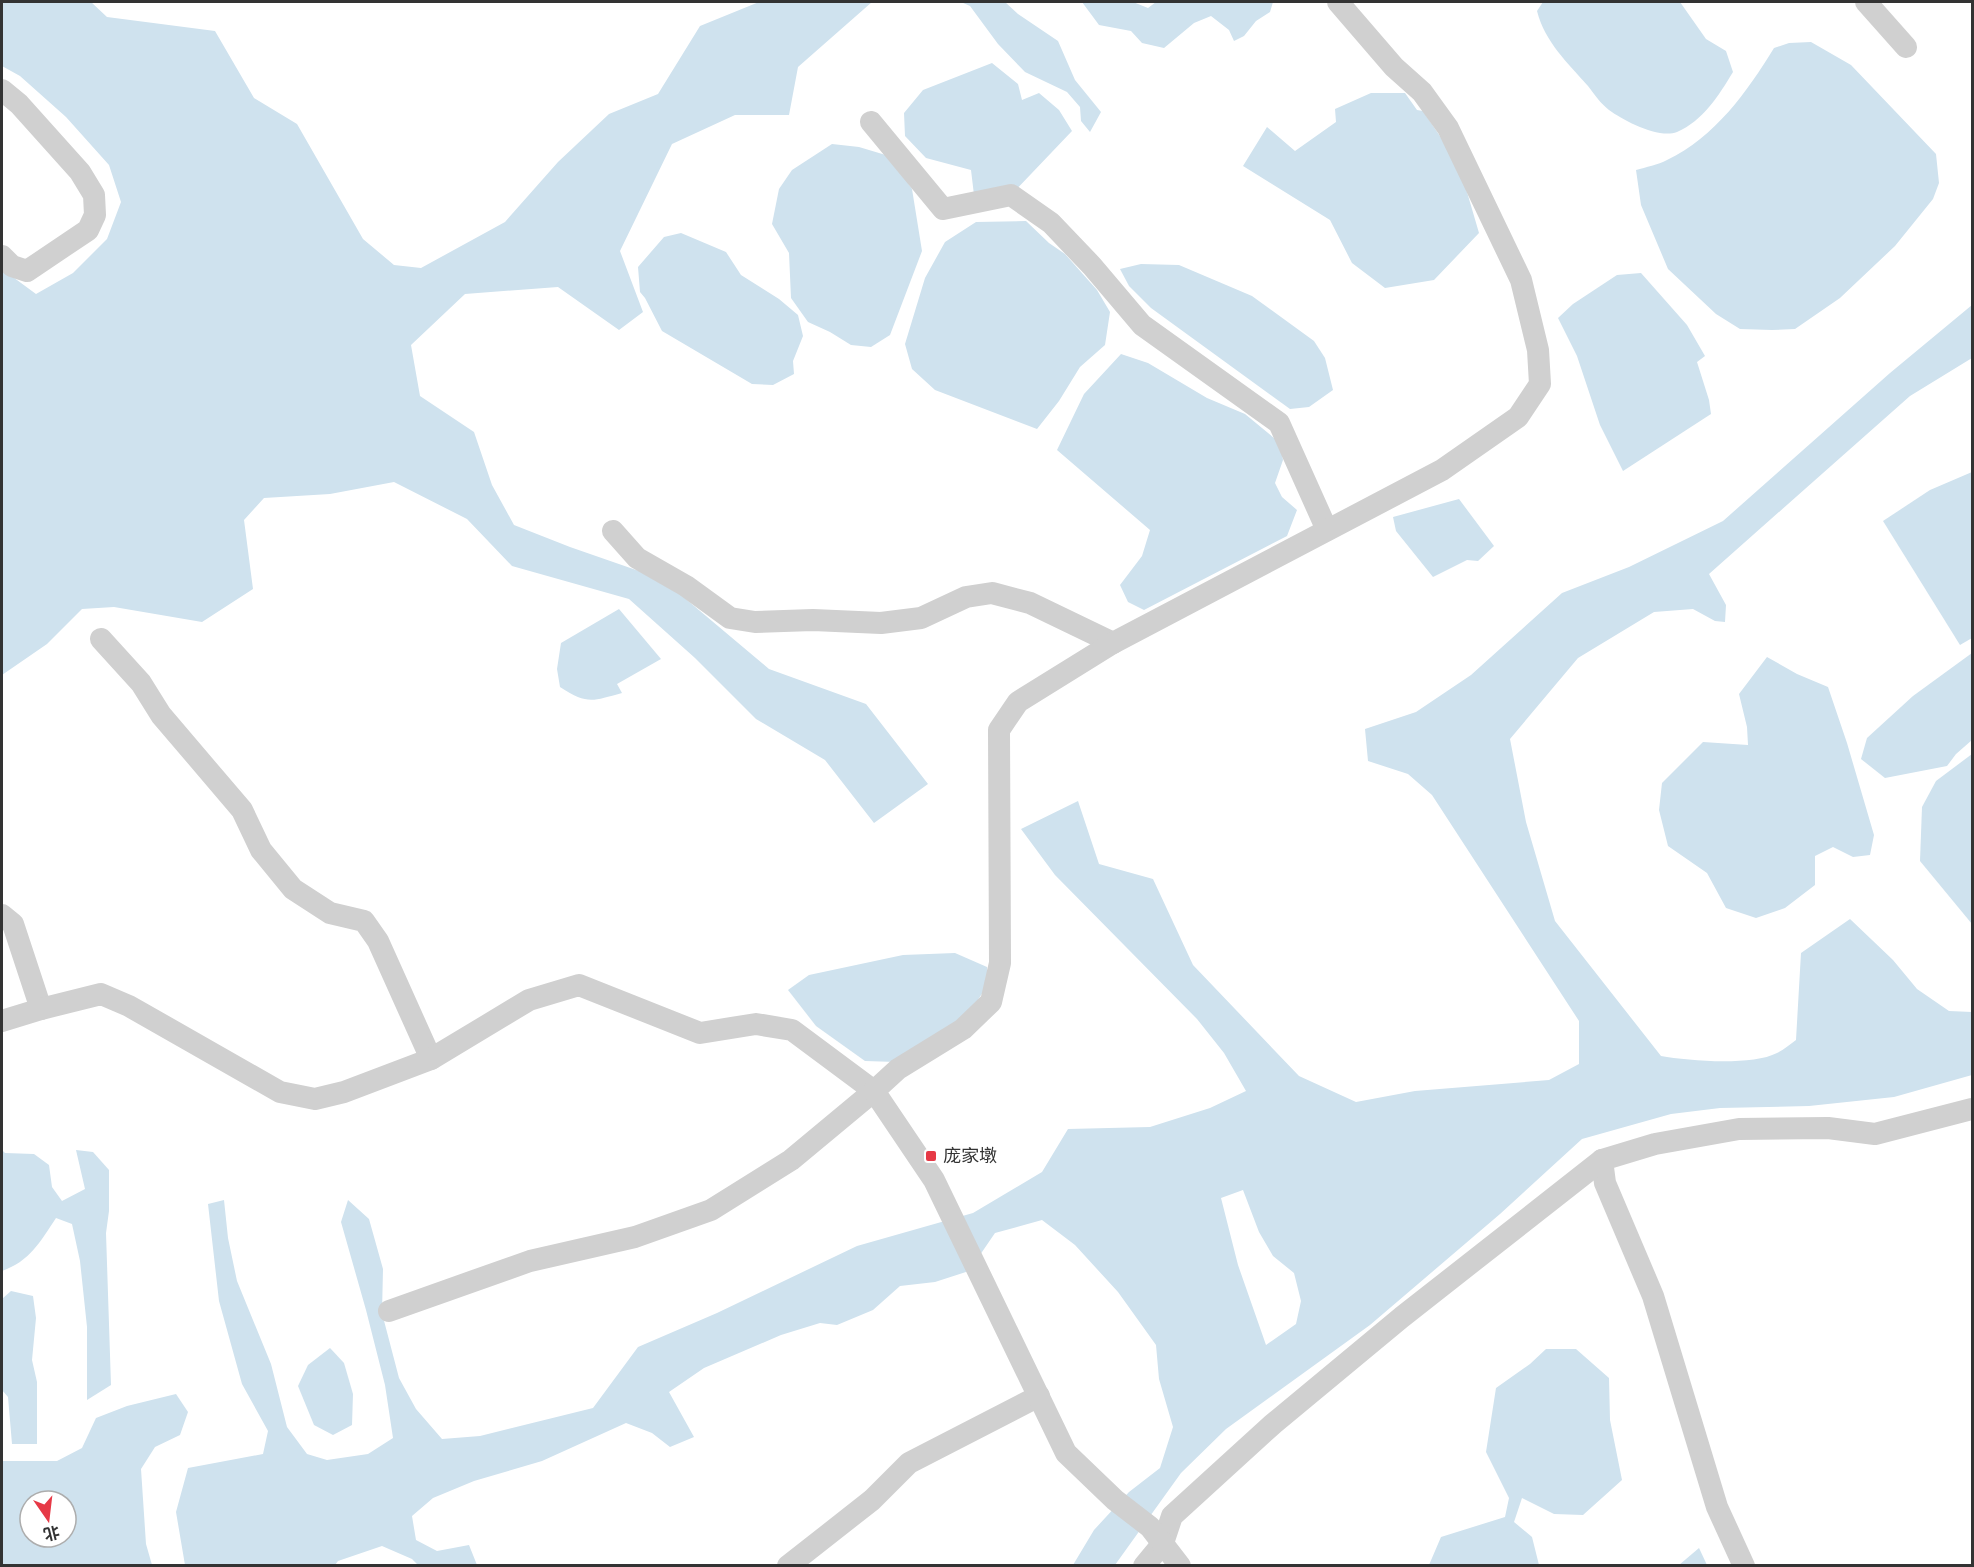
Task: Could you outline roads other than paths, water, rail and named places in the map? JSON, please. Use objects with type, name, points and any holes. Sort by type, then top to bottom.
[{"type":"street","points":[[389,1311],[530,1261],[635,1237],[711,1210],[791,1160],[898,1069],[963,1029],[991,1002],[1000,963],[999,730],[1018,702],[1113,643],[1442,470],[1518,417],[1540,384],[1539,350],[1521,280],[1449,128],[1422,92],[1394,67],[1338,2]]},
{"type":"street","points":[[1866,2],[1906,47]]},
{"type":"street","points":[[2,90],[20,104],[80,172],[94,195],[95,215],[88,230],[27,271],[12,266],[2,256]]},
{"type":"street","points":[[871,122],[943,209],[1011,195],[1051,223],[1092,266],[1142,325],[1279,423],[1327,530]]},
{"type":"street","points":[[613,531],[637,558],[686,586],[730,618],[756,622],[813,620],[881,623],[921,618],[966,597],[993,593],[1030,603],[1113,643]]},
{"type":"street","points":[[101,639],[141,683],[161,715],[242,810],[261,850],[293,889],[330,913],[364,921],[378,941],[431,1059]]},
{"type":"street","points":[[2,915],[14,924],[41,1009]]},
{"type":"street","points":[[2,1021],[101,994],[129,1006],[280,1092],[315,1099],[344,1092],[431,1059],[529,1000],[579,985],[700,1033],[756,1024],[792,1030],[874,1091],[934,1180],[1066,1453],[1115,1500],[1157,1535],[1180,1566]]},
{"type":"street","points":[[1144,1566],[1157,1535],[1172,1516],[1273,1424],[1402,1317],[1602,1160],[1655,1144],[1739,1129],[1828,1128],[1875,1134],[1972,1109]]},
{"type":"street","points":[[1602,1160],[1605,1183],[1653,1296],[1718,1507],[1744,1566]]},
{"type":"street","points":[[788,1566],[872,1500],[909,1463],[1039,1396]]},
{"type":"water","points":[[2,2],[91,2],[107,17],[215,31],[254,98],[297,124],[363,239],[394,265],[421,268],[505,222],[558,162],[609,114],[658,94],[700,26],[759,2],[872,2],[798,67],[789,115],[735,115],[672,144],[620,251],[643,312],[619,330],[558,287],[465,294],[411,345],[420,396],[474,432],[492,485],[514,525],[662,579],[769,669],[866,704],[928,784],[874,823],[825,760],[756,719],[695,658],[629,599],[512,566],[467,519],[394,482],[330,494],[264,498],[244,520],[253,589],[202,622],[114,607],[82,609],[47,644],[2,675],[2,269],[36,294],[73,273],[107,239],[121,202],[109,165],[66,117],[20,76],[2,66]]},
{"type":"water","points":[[961,2],[1005,2],[1018,14],[1058,41],[1075,80],[1101,112],[1090,132],[1081,121],[1080,107],[1067,92],[1025,72],[998,44],[970,6]]},
{"type":"water","points":[[1082,2],[1133,2],[1148,8],[1156,2],[1273,2],[1270,12],[1256,21],[1244,36],[1234,41],[1229,30],[1211,16],[1194,23],[1164,48],[1142,43],[1131,31],[1099,25]]},
{"type":"water","points":[[1543,2],[1680,2],[1706,39],[1726,51],[1733,72],[1709,106],[1686,127],[1670,134],[1642,128],[1606,108],[1558,51],[1545,32],[1537,11]]},
{"type":"water","points":[[1811,42],[1851,65],[1936,154],[1939,183],[1933,199],[1895,246],[1840,298],[1795,329],[1740,329],[1716,314],[1668,269],[1641,205],[1636,170],[1663,162],[1700,139],[1715,126],[1741,97],[1774,48],[1789,43]]},
{"type":"water","points":[[992,63],[1018,84],[1022,100],[1039,93],[1059,110],[1072,131],[1011,195],[974,195],[971,170],[926,158],[905,136],[904,113],[923,90]]},
{"type":"water","points":[[1371,93],[1405,93],[1417,110],[1423,111],[1452,154],[1467,192],[1479,233],[1434,280],[1385,288],[1352,263],[1330,220],[1243,166],[1267,127],[1295,151],[1336,122],[1335,109]]},
{"type":"water","points":[[832,144],[859,147],[889,156],[912,189],[922,251],[890,335],[871,347],[851,345],[808,322],[791,298],[789,253],[772,224],[779,189],[792,170]]},
{"type":"water","points":[[1026,221],[1049,243],[1065,254],[1097,290],[1110,312],[1105,345],[1080,367],[1059,401],[1037,429],[935,390],[912,369],[905,344],[925,278],[945,242],[976,222]]},
{"type":"water","points":[[681,233],[726,252],[741,275],[779,299],[798,315],[803,336],[793,361],[794,374],[773,385],[752,384],[662,331],[640,292],[638,267],[664,237]]},
{"type":"water","points":[[1141,264],[1179,265],[1252,296],[1314,341],[1325,358],[1333,390],[1309,407],[1290,409],[1151,308],[1129,286],[1120,269]]},
{"type":"water","points":[[1641,273],[1687,325],[1705,356],[1697,362],[1711,414],[1623,471],[1600,425],[1577,356],[1558,318],[1573,304],[1617,275]]},
{"type":"water","points":[[1972,305],[1972,358],[1910,396],[1709,574],[1726,605],[1725,622],[1715,621],[1693,609],[1654,612],[1578,658],[1510,739],[1526,822],[1555,921],[1661,1056],[1703,1061],[1737,1061],[1766,1057],[1785,1049],[1796,1040],[1801,953],[1850,919],[1893,960],[1917,989],[1949,1011],[1972,1012],[1972,1075],[1894,1097],[1809,1106],[1720,1108],[1671,1114],[1582,1139],[1500,1214],[1370,1325],[1226,1429],[1181,1473],[1115,1565],[1073,1565],[1094,1530],[1129,1492],[1160,1468],[1173,1427],[1159,1379],[1156,1345],[1118,1292],[1075,1245],[1042,1220],[995,1233],[969,1271],[935,1282],[900,1286],[873,1310],[837,1325],[820,1323],[781,1335],[704,1368],[669,1392],[694,1437],[670,1447],[652,1433],[626,1423],[542,1461],[474,1481],[433,1498],[412,1516],[416,1540],[437,1551],[469,1545],[477,1565],[418,1565],[412,1559],[382,1546],[338,1561],[335,1565],[185,1565],[176,1512],[188,1468],[263,1454],[268,1431],[242,1384],[219,1301],[208,1204],[224,1200],[228,1238],[237,1281],[271,1364],[287,1427],[307,1454],[327,1460],[368,1454],[393,1438],[385,1385],[341,1222],[348,1200],[369,1219],[383,1269],[382,1313],[399,1378],[416,1409],[442,1439],[480,1436],[593,1408],[638,1347],[717,1313],[857,1246],[973,1213],[1042,1172],[1068,1129],[1150,1127],[1210,1108],[1246,1091],[1224,1053],[1197,1019],[1055,875],[1021,829],[1078,801],[1099,864],[1153,879],[1193,965],[1299,1076],[1356,1102],[1415,1091],[1549,1080],[1579,1064],[1579,1021],[1432,795],[1408,774],[1368,761],[1365,729],[1416,712],[1471,675],[1562,593],[1629,567],[1723,521],[1890,373]],"holes":[[[1243,1190],[1259,1232],[1273,1256],[1294,1273],[1301,1301],[1296,1324],[1266,1345],[1238,1265],[1221,1198]]]},
{"type":"water","points":[[1121,354],[1148,363],[1207,398],[1245,414],[1280,443],[1283,460],[1275,483],[1282,497],[1297,510],[1287,536],[1144,610],[1128,602],[1120,585],[1142,556],[1150,530],[1057,450],[1084,394]]},
{"type":"water","points":[[1972,472],[1972,638],[1960,645],[1883,521],[1930,490]]},
{"type":"water","points":[[1459,499],[1494,546],[1478,561],[1467,560],[1433,577],[1396,531],[1393,517]]},
{"type":"water","points":[[619,609],[661,659],[617,684],[622,693],[604,698],[584,699],[560,687],[557,669],[561,643]]},
{"type":"water","points":[[1972,653],[1972,740],[1956,754],[1947,766],[1885,778],[1861,759],[1867,738],[1913,696]]},
{"type":"water","points":[[1767,657],[1797,674],[1828,687],[1874,835],[1870,855],[1853,857],[1833,847],[1815,856],[1815,885],[1785,908],[1756,918],[1726,908],[1707,873],[1668,846],[1659,810],[1662,783],[1703,742],[1748,745],[1747,727],[1739,694]]},
{"type":"water","points":[[1972,754],[1972,924],[1920,861],[1922,807],[1936,781]]},
{"type":"water","points":[[955,953],[987,967],[988,984],[976,1003],[952,1025],[896,1062],[865,1061],[816,1026],[788,990],[809,975],[903,955]]},
{"type":"water","points":[[2,1150],[5,1153],[34,1154],[49,1165],[52,1187],[62,1201],[85,1189],[76,1150],[93,1152],[109,1170],[109,1211],[106,1233],[111,1385],[87,1400],[87,1327],[80,1261],[72,1224],[56,1218],[27,1256],[2,1271]]},
{"type":"water","points":[[11,1291],[33,1296],[36,1318],[32,1360],[37,1382],[37,1444],[12,1444],[8,1397],[2,1390],[2,1299]]},
{"type":"water","points":[[330,1348],[344,1363],[353,1394],[352,1425],[333,1435],[314,1425],[298,1386],[308,1365]]},
{"type":"water","points":[[1546,1349],[1576,1349],[1609,1378],[1610,1420],[1622,1480],[1583,1515],[1554,1514],[1522,1498],[1514,1522],[1532,1537],[1539,1565],[1429,1565],[1441,1537],[1505,1517],[1509,1498],[1486,1452],[1496,1388],[1530,1364]]},
{"type":"water","points":[[176,1394],[188,1412],[180,1435],[155,1447],[141,1469],[146,1544],[152,1565],[2,1565],[2,1461],[57,1461],[82,1448],[96,1418],[127,1406]]},
{"type":"water","points":[[1699,1548],[1707,1565],[1679,1565]]},
{"type":"place","name":"庞家墩","points":[[931,1156]]}]
